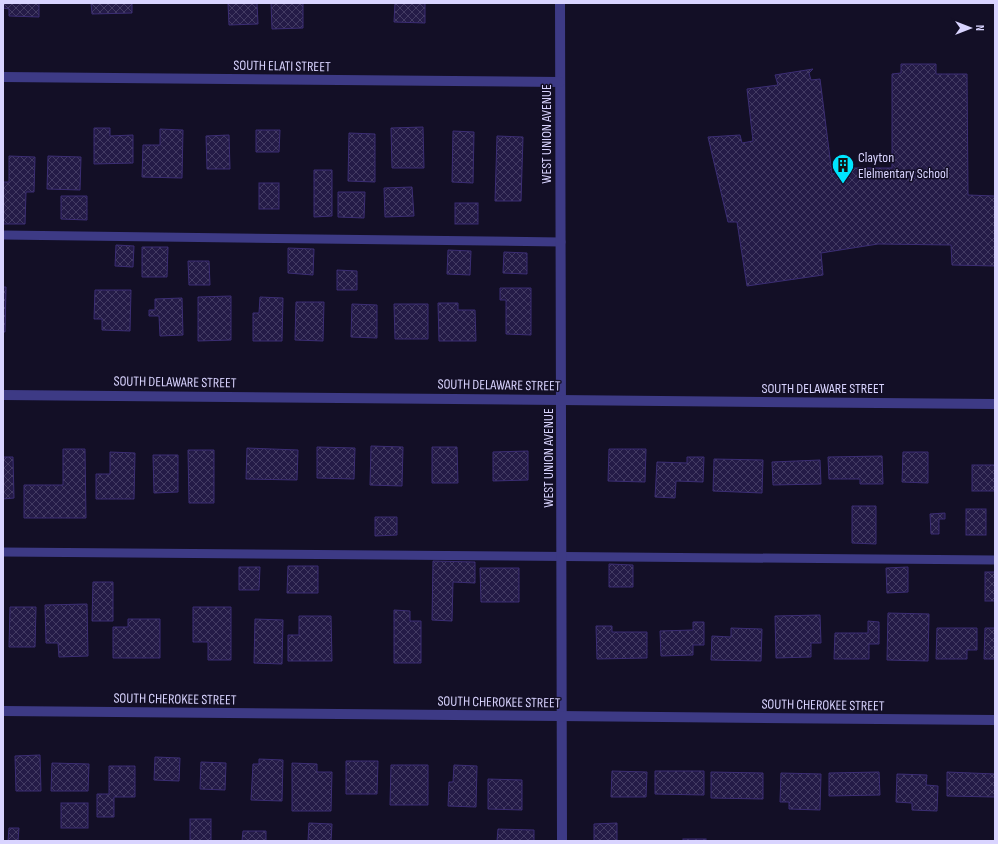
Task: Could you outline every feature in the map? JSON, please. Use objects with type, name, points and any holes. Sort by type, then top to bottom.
[{"type":"street","name":"WEST UNION AVENUE","points":[[560,3],[562,841]]},
{"type":"street","name":"SOUTH ELATI STREET","points":[[3,77],[560,82]]},
{"type":"street","name":"SOUTH DELAWARE STREET","points":[[3,395],[995,404]]},
{"type":"street","name":"SOUTH CHEROKEE STREET","points":[[3,711],[995,720]]},
{"type":"lane","points":[[3,236],[561,242]]},
{"type":"lane","points":[[3,552],[995,560]]},
{"type":"building","points":[[3,3],[39,3],[39,17],[9,16],[9,9],[3,8]]},
{"type":"building","points":[[91,3],[132,3],[132,13],[92,14]]},
{"type":"building","points":[[228,3],[257,3],[258,24],[229,25]]},
{"type":"building","points":[[271,3],[303,3],[303,28],[272,29]]},
{"type":"building","points":[[395,3],[425,3],[425,23],[394,22]]},
{"type":"building","name":"Clayton Elelmentary School","points":[[901,64],[936,64],[936,74],[967,74],[968,195],[995,196],[995,266],[952,265],[951,245],[878,244],[821,253],[823,275],[747,286],[737,222],[728,222],[708,137],[740,135],[742,143],[753,141],[747,89],[778,85],[775,75],[813,69],[809,73],[811,80],[820,79],[832,174],[840,172],[840,168],[892,168],[892,74],[901,73]]},
{"type":"building","points":[[423,127],[424,168],[392,168],[391,128]]},
{"type":"building","points":[[94,128],[110,128],[110,136],[133,135],[133,163],[94,164]]},
{"type":"building","points":[[160,129],[183,130],[182,178],[142,177],[143,145],[160,145]]},
{"type":"building","points":[[256,130],[280,130],[279,152],[256,152]]},
{"type":"building","points":[[453,131],[474,132],[473,183],[452,182]]},
{"type":"building","points":[[349,133],[375,134],[375,182],[348,181]]},
{"type":"building","points":[[229,135],[230,169],[207,169],[206,136]]},
{"type":"building","points":[[497,136],[523,137],[521,201],[495,201]]},
{"type":"building","points":[[9,156],[35,157],[34,192],[26,192],[25,224],[3,224],[3,182],[9,182]]},
{"type":"building","points":[[48,156],[81,157],[80,190],[47,189]]},
{"type":"building","points":[[314,170],[332,170],[332,216],[314,217]]},
{"type":"building","points":[[259,183],[279,183],[279,209],[259,209]]},
{"type":"building","points":[[412,187],[414,216],[385,217],[384,188]]},
{"type":"building","points":[[338,192],[365,192],[364,218],[338,217]]},
{"type":"building","points":[[61,196],[87,196],[87,220],[61,219]]},
{"type":"building","points":[[455,203],[478,203],[478,224],[455,224]]},
{"type":"building","points":[[116,245],[134,246],[133,267],[115,266]]},
{"type":"building","points":[[142,247],[168,247],[167,277],[142,277]]},
{"type":"building","points":[[288,248],[314,249],[313,275],[288,273]]},
{"type":"building","points":[[448,250],[471,251],[470,275],[447,274]]},
{"type":"building","points":[[504,252],[527,253],[527,274],[503,273]]},
{"type":"building","points":[[188,261],[209,261],[210,285],[189,285]]},
{"type":"building","points":[[337,270],[357,271],[357,290],[337,290]]},
{"type":"building","points":[[3,287],[6,287],[5,332],[3,332]]},
{"type":"building","points":[[500,288],[531,288],[531,335],[506,334],[506,300],[500,300]]},
{"type":"building","points":[[95,290],[131,290],[130,331],[102,330],[102,319],[94,319]]},
{"type":"building","points":[[231,296],[231,340],[198,341],[198,297]]},
{"type":"building","points":[[260,297],[283,298],[282,341],[253,341],[253,313],[259,313]]},
{"type":"building","points":[[182,298],[183,335],[160,336],[159,316],[149,316],[149,310],[155,310],[155,299]]},
{"type":"building","points":[[296,302],[324,302],[323,341],[295,340]]},
{"type":"building","points":[[438,303],[458,303],[458,310],[475,310],[476,341],[439,341]]},
{"type":"building","points":[[352,304],[377,305],[377,338],[351,337]]},
{"type":"building","points":[[394,304],[428,304],[428,339],[395,339]]},
{"type":"building","points":[[371,446],[403,447],[402,486],[370,485]]},
{"type":"building","points":[[317,447],[355,448],[354,479],[317,478]]},
{"type":"building","points":[[432,447],[457,447],[458,483],[432,483]]},
{"type":"building","points":[[247,448],[298,450],[297,480],[246,479]]},
{"type":"building","points":[[63,449],[85,449],[86,518],[24,518],[24,485],[63,485]]},
{"type":"building","points":[[609,449],[646,449],[645,482],[608,481]]},
{"type":"building","points":[[188,450],[214,450],[214,503],[189,503]]},
{"type":"building","points":[[528,451],[528,480],[493,481],[493,452]]},
{"type":"building","points":[[110,452],[135,453],[134,499],[96,499],[96,474],[110,474]]},
{"type":"building","points":[[903,452],[928,452],[928,483],[902,482]]},
{"type":"building","points":[[153,455],[178,455],[178,492],[154,493]]},
{"type":"building","points":[[882,456],[883,484],[860,484],[860,479],[829,479],[828,457]]},
{"type":"building","points":[[3,457],[13,457],[14,498],[3,499]]},
{"type":"building","points":[[687,457],[704,457],[703,482],[676,481],[675,498],[655,497],[657,462],[687,463]]},
{"type":"building","points":[[714,459],[763,460],[762,493],[713,491]]},
{"type":"building","points":[[820,460],[821,484],[773,485],[772,462]]},
{"type":"building","points":[[972,465],[995,465],[995,491],[972,491]]},
{"type":"building","points":[[852,506],[876,506],[876,544],[852,543]]},
{"type":"building","points":[[966,509],[986,509],[986,535],[966,535]]},
{"type":"building","points":[[945,513],[945,519],[939,519],[939,534],[931,534],[930,514]]},
{"type":"building","points":[[375,517],[397,517],[397,535],[375,536]]},
{"type":"building","points":[[433,561],[475,562],[475,583],[453,582],[452,621],[432,620]]},
{"type":"building","points":[[609,564],[633,565],[633,587],[609,587]]},
{"type":"building","points":[[288,566],[318,566],[318,593],[287,593]]},
{"type":"building","points":[[239,567],[260,567],[259,590],[239,590]]},
{"type":"building","points":[[908,567],[908,592],[887,593],[886,568]]},
{"type":"building","points":[[480,568],[519,568],[519,602],[481,602]]},
{"type":"building","points":[[985,572],[995,572],[995,601],[985,601]]},
{"type":"building","points":[[93,582],[113,582],[113,621],[92,621]]},
{"type":"building","points":[[87,604],[88,656],[59,657],[58,643],[46,643],[45,605]]},
{"type":"building","points":[[10,607],[36,607],[35,647],[9,647]]},
{"type":"building","points":[[193,607],[231,607],[231,660],[208,660],[208,642],[193,642]]},
{"type":"building","points":[[394,610],[410,611],[410,621],[421,621],[421,663],[394,663]]},
{"type":"building","points":[[888,613],[929,614],[928,661],[887,660]]},
{"type":"building","points":[[820,615],[821,643],[811,643],[811,657],[776,658],[775,616]]},
{"type":"building","points":[[299,616],[331,616],[332,661],[288,661],[288,635],[299,635]]},
{"type":"building","points":[[128,619],[160,619],[160,658],[113,658],[113,627],[128,627]]},
{"type":"building","points":[[255,619],[283,620],[282,664],[254,663]]},
{"type":"building","points":[[868,621],[879,622],[879,644],[869,644],[869,659],[834,659],[835,633],[868,633]]},
{"type":"building","points":[[693,622],[704,622],[704,645],[693,645],[693,655],[661,656],[660,631],[693,630]]},
{"type":"building","points":[[596,626],[612,626],[612,632],[647,632],[647,658],[597,659]]},
{"type":"building","points":[[731,628],[762,629],[761,661],[711,660],[712,636],[731,637]]},
{"type":"building","points":[[937,628],[977,628],[977,650],[967,650],[967,659],[936,659]]},
{"type":"building","points":[[985,628],[995,628],[995,659],[984,659]]},
{"type":"building","points":[[40,755],[41,791],[16,791],[15,756]]},
{"type":"building","points":[[155,757],[180,758],[179,781],[154,780]]},
{"type":"building","points":[[259,759],[283,760],[282,801],[251,800],[253,764],[259,764]]},
{"type":"building","points":[[346,761],[378,761],[377,794],[346,794]]},
{"type":"building","points":[[201,762],[226,763],[225,790],[200,789]]},
{"type":"building","points":[[52,763],[89,764],[88,791],[51,791]]},
{"type":"building","points":[[292,763],[317,764],[317,772],[332,772],[331,811],[292,811]]},
{"type":"building","points":[[391,765],[428,765],[428,805],[390,805]]},
{"type":"building","points":[[454,765],[477,766],[476,807],[448,806],[449,782],[453,782]]},
{"type":"building","points":[[109,766],[135,766],[135,797],[114,797],[114,817],[97,817],[97,794],[109,794]]},
{"type":"building","points":[[612,771],[647,772],[646,797],[611,797]]},
{"type":"building","points":[[655,771],[704,771],[704,795],[655,794]]},
{"type":"building","points":[[711,772],[763,773],[763,799],[711,798]]},
{"type":"building","points":[[879,772],[880,795],[829,796],[829,773]]},
{"type":"building","points":[[947,772],[995,774],[995,797],[947,796]]},
{"type":"building","points":[[781,773],[821,774],[820,810],[789,809],[789,802],[780,802]]},
{"type":"building","points":[[897,774],[927,775],[926,785],[938,786],[937,811],[912,810],[912,803],[896,802]]},
{"type":"building","points":[[488,779],[522,780],[522,810],[488,809]]},
{"type":"building","points":[[61,803],[88,803],[88,828],[61,828]]},
{"type":"building","points":[[190,819],[211,819],[211,841],[190,841]]},
{"type":"building","points":[[309,823],[332,824],[331,841],[308,841]]},
{"type":"building","points":[[617,823],[617,841],[594,841],[594,824]]},
{"type":"building","points":[[9,828],[19,828],[18,841],[8,841]]},
{"type":"building","points":[[498,829],[534,830],[534,841],[497,841]]},
{"type":"building","points":[[243,831],[266,831],[266,841],[242,841]]},
{"type":"building","points":[[683,839],[706,839],[706,841],[683,841]]},
{"type":"place","name":"Clayton Elelmentary School","points":[[843,184]]}]
